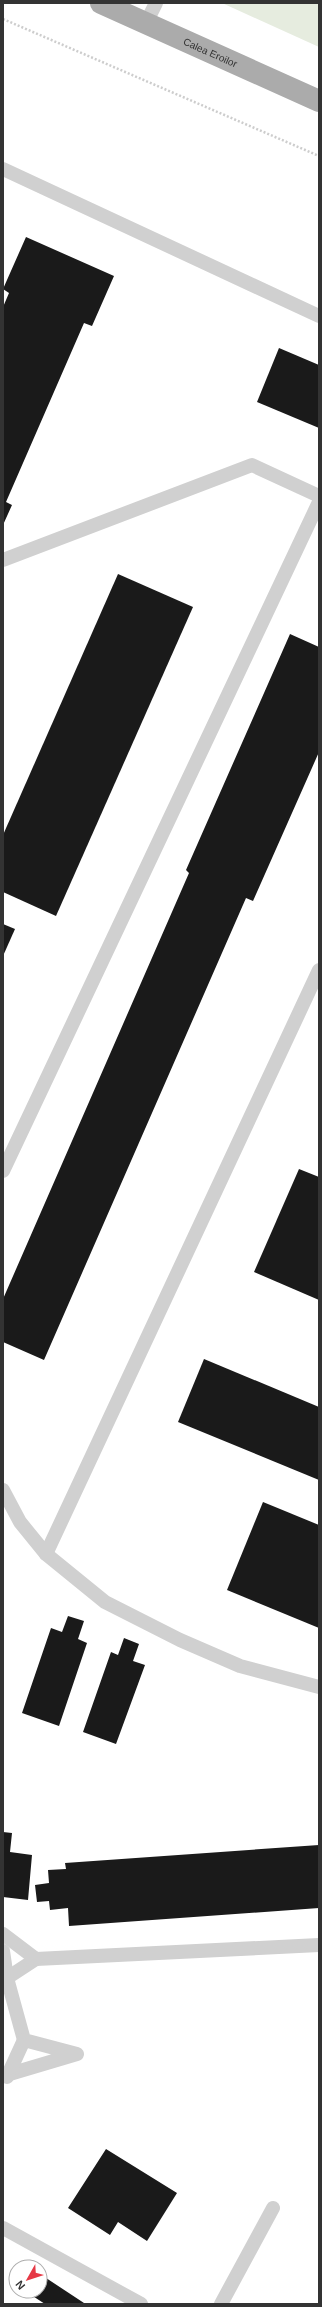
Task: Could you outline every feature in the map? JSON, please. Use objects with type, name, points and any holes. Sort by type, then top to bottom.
[{"type":"main road","name":"Calea Eroilor","points":[[101,3],[319,101]]},
{"type":"lane","points":[[146,23],[156,3]]},
{"type":"lane","points":[[3,169],[319,316]]},
{"type":"lane","points":[[3,560],[252,465],[319,496]]},
{"type":"lane","points":[[3,1171],[319,502]]},
{"type":"lane","points":[[46,1554],[319,970]]},
{"type":"lane","points":[[3,1490],[20,1522],[46,1554],[105,1602],[180,1640],[240,1666],[319,1687]]},
{"type":"lane","points":[[3,1934],[36,1959]]},
{"type":"lane","points":[[7,1978],[36,1959],[319,1945]]},
{"type":"lane","points":[[3,1951],[7,1978],[24,2040],[5,2076]]},
{"type":"lane","points":[[5,2076],[77,2054],[24,2040]]},
{"type":"lane","points":[[220,2304],[273,2208]]},
{"type":"lane","points":[[3,2228],[141,2304]]},
{"type":"path","points":[[3,19],[319,156]]},
{"type":"shaded area","points":[[222,3],[319,3],[319,47]]},
{"type":"building","points":[[26,237],[114,276],[92,326],[84,323],[6,502],[12,505],[3,525],[3,307],[9,293],[3,289]]},
{"type":"building","points":[[279,348],[319,365],[319,428],[257,402]]},
{"type":"building","points":[[118,574],[193,607],[56,916],[3,892],[3,835]]},
{"type":"building","points":[[290,634],[319,647],[319,752],[253,901],[246,898],[44,1360],[3,1342],[3,1299],[189,873],[186,870]]},
{"type":"building","points":[[3,924],[15,929],[3,956]]},
{"type":"building","points":[[299,1169],[319,1177],[319,1300],[254,1272]]},
{"type":"building","points":[[204,1359],[319,1407],[319,1480],[178,1422]]},
{"type":"building","points":[[263,1502],[319,1525],[319,1628],[227,1590]]},
{"type":"building","points":[[68,1616],[84,1621],[78,1639],[87,1643],[59,1726],[22,1713],[51,1628],[62,1632]]},
{"type":"building","points":[[124,1638],[139,1644],[133,1661],[145,1665],[116,1744],[83,1732],[111,1652],[118,1655]]},
{"type":"building","points":[[3,1832],[12,1833],[10,1852],[32,1855],[28,1900],[3,1897]]},
{"type":"building","points":[[319,1845],[319,1908],[69,1926],[68,1908],[50,1910],[49,1901],[37,1902],[35,1885],[49,1883],[48,1870],[66,1869],[65,1863]]},
{"type":"building","points":[[106,2149],[177,2193],[147,2241],[118,2222],[110,2235],[68,2208]]},
{"type":"building","points":[[48,2279],[84,2303],[83,2304],[45,2304],[37,2299],[48,2299]]}]
